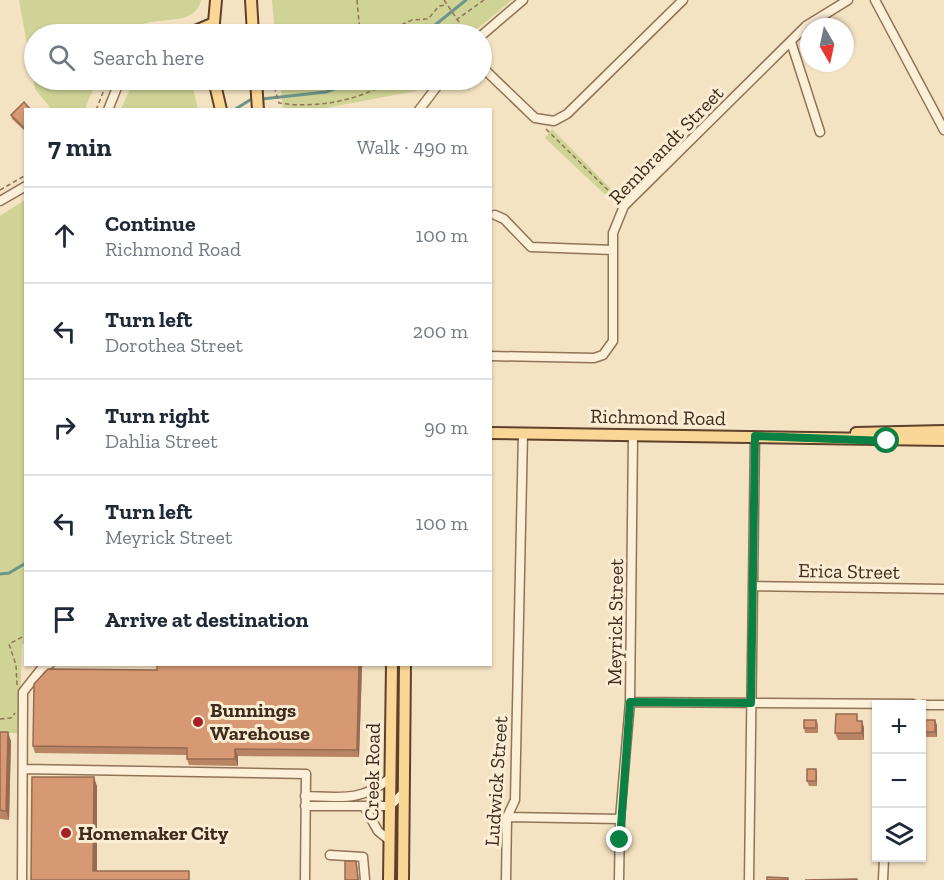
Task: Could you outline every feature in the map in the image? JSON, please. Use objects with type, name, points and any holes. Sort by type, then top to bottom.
[{"type":"main road","points":[[214,24],[216,0]]},
{"type":"main road","points":[[251,0],[252,24]]},
{"type":"main road","points":[[217,90],[221,108]]},
{"type":"main road","points":[[257,90],[258,108]]},
{"type":"main road","points":[[929,431],[931,435],[944,438]]},
{"type":"main road","name":"Richmond Road","points":[[826,438],[849,434],[944,431]]},
{"type":"main road","name":"Richmond Road","points":[[492,433],[944,438]]},
{"type":"main road","name":"Creek Road","points":[[389,880],[392,666]]},
{"type":"main road","name":"Creek Road","points":[[403,880],[405,666]]},
{"type":"street","points":[[492,26],[523,0]]},
{"type":"street","points":[[492,77],[535,118],[554,121],[567,114],[683,0]]},
{"type":"street","name":"Rembrandt Street","points":[[492,356],[594,358],[603,355],[613,341],[613,233],[624,206],[814,20],[848,0]]},
{"type":"street","points":[[875,0],[944,130]]},
{"type":"street","points":[[791,42],[820,132]]},
{"type":"street","points":[[109,108],[116,90]]},
{"type":"street","points":[[421,108],[434,90]]},
{"type":"street","points":[[0,201],[24,187]]},
{"type":"street","points":[[495,215],[504,219],[531,247],[613,250]]},
{"type":"street","name":"Ludwick Street","points":[[507,880],[507,817],[515,800],[523,434]]},
{"type":"street","name":"Meyrick Street","points":[[619,880],[620,819],[630,702],[633,435]]},
{"type":"street","points":[[748,880],[755,436]]},
{"type":"street","name":"Erica Street","points":[[753,586],[944,588]]},
{"type":"street","points":[[22,880],[24,692],[46,666]]},
{"type":"street","points":[[630,702],[872,704]]},
{"type":"street","points":[[926,705],[944,705]]},
{"type":"street","points":[[23,769],[306,774],[305,880]]},
{"type":"street","points":[[305,796],[358,797],[371,792],[390,778]]},
{"type":"street","points":[[305,806],[365,808],[390,806],[403,794]]},
{"type":"street","points":[[365,808],[378,831],[390,840]]},
{"type":"street","points":[[507,817],[620,819]]},
{"type":"street","points":[[330,855],[363,857],[365,880]]},
{"type":"street","points":[[884,862],[884,880]]},
{"type":"path","points":[[357,0],[359,24]]},
{"type":"path","points":[[444,0],[460,24]]},
{"type":"path","points":[[456,20],[484,0]]},
{"type":"path","points":[[403,24],[412,20],[428,19],[439,6],[446,5]]},
{"type":"path","points":[[97,108],[104,90]]},
{"type":"path","points":[[276,90],[279,103],[312,105],[376,90]]},
{"type":"path","points":[[543,121],[547,133],[624,206]]},
{"type":"path","points":[[0,190],[24,176]]},
{"type":"path","points":[[17,693],[16,665],[9,644],[24,636]]},
{"type":"path","points":[[0,718],[11,718],[16,711]]},
{"type":"green space","points":[[19,0],[201,0],[192,14],[176,19],[144,24],[24,24],[24,28]]},
{"type":"green space","points":[[272,0],[512,0],[483,24],[274,24]]},
{"type":"green space","points":[[36,90],[93,90],[85,108],[50,108]]},
{"type":"green space","points":[[130,90],[193,90],[198,108],[121,108]]},
{"type":"green space","points":[[281,90],[417,90],[325,108],[283,108]]},
{"type":"green space","points":[[552,129],[619,197],[614,203],[545,138]]},
{"type":"green space","points":[[24,201],[24,644],[22,644],[19,733],[0,733],[0,216]]},
{"type":"building","points":[[24,102],[29,108],[24,108],[24,128],[11,115]]},
{"type":"building","name":"Bunnings Warehouse","points":[[157,666],[359,666],[357,750],[235,749],[235,759],[187,759],[187,748],[33,746],[34,684],[48,669],[157,670]]},
{"type":"building","points":[[836,714],[857,714],[857,721],[862,721],[862,733],[835,733]]},
{"type":"building","points":[[804,720],[816,720],[816,728],[804,728]]},
{"type":"building","points":[[926,720],[935,720],[935,732],[926,732]]},
{"type":"building","points":[[0,732],[8,732],[6,811],[0,810]]},
{"type":"building","points":[[807,769],[816,769],[816,781],[807,781]]},
{"type":"building","name":"Homemaker City","points":[[32,777],[94,777],[93,871],[189,871],[189,880],[31,880]]},
{"type":"building","points":[[345,861],[356,861],[358,880],[345,880]]},
{"type":"building","points":[[767,877],[788,878],[788,880],[767,880]]},
{"type":"building","points":[[857,879],[857,880],[805,880]]},
{"type":"waterway","points":[[436,24],[466,0]]},
{"type":"waterway","points":[[262,99],[331,90]]},
{"type":"waterway","points":[[237,108],[250,100]]},
{"type":"waterway","points":[[0,574],[9,573],[24,564]]},
{"type":"place","name":"Bunnings Warehouse","points":[[198,722]]},
{"type":"place","name":"Homemaker City","points":[[66,833]]},
{"type":"route","points":[[620,840],[630,702],[751,703],[755,436],[887,441]]}]
